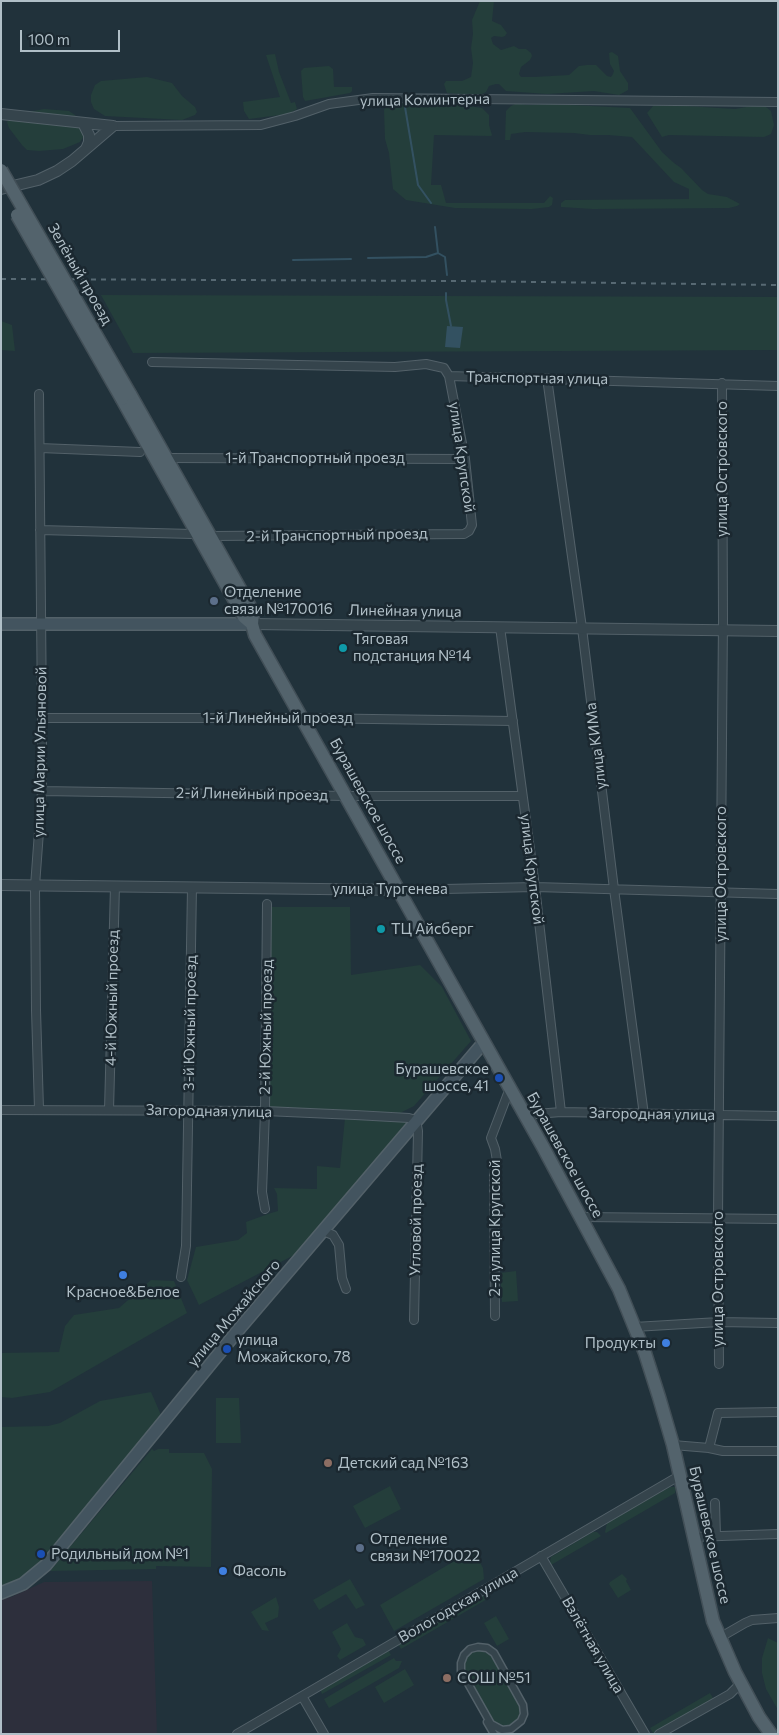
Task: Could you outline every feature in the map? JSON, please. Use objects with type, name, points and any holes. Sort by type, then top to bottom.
[{"type":"main road","name":"Зелёный проезд","points":[[1,170],[126,397]]},
{"type":"main road","name":"Зелёный проезд","points":[[1,188],[126,397]]},
{"type":"main road","name":"Бурашевское шоссе","points":[[126,397],[166,458],[253,612],[252,624],[255,635],[582,1217],[619,1289],[660,1397],[673,1445],[710,1612],[719,1638],[741,1684],[759,1718],[771,1734]]},
{"type":"main road","name":"Бурашевское шоссе","points":[[126,397],[196,532],[244,618],[252,624]]},
{"type":"main road","name":"Линейная улица","points":[[1,624],[252,624]]},
{"type":"main road","name":"улица Можайского","points":[[1,1593],[23,1584],[46,1565],[240,1328],[328,1233],[416,1120],[484,1042]]},
{"type":"street","name":"улица Коминтерна","points":[[113,126],[261,125],[329,104],[373,98],[778,102]]},
{"type":"street","points":[[1,114],[113,126]]},
{"type":"street","points":[[83,123],[90,135],[85,150]]},
{"type":"street","points":[[1,188],[38,180],[54,173],[68,164],[113,126]]},
{"type":"street","name":"Транспортная улица","points":[[152,362],[395,367],[426,364],[444,368],[449,376],[778,386]]},
{"type":"street","name":"улица Крупской","points":[[449,376],[465,459],[472,525],[470,530],[464,534]]},
{"type":"street","name":"улица КИМа","points":[[546,378],[582,628],[644,1115]]},
{"type":"street","name":"улица Островского","points":[[719,1364],[722,383]]},
{"type":"street","name":"улица Марии Ульяновой","points":[[39,1109],[35,886],[42,791],[40,394]]},
{"type":"street","points":[[40,448],[140,452]]},
{"type":"street","name":"1-й Транспортный проезд","points":[[166,458],[465,459]]},
{"type":"street","points":[[40,530],[192,534],[196,532]]},
{"type":"street","name":"2-й Транспортный проезд","points":[[210,538],[213,536],[464,534]]},
{"type":"street","name":"Линейная улица","points":[[252,624],[778,631]]},
{"type":"street","name":"улица Крупской","points":[[500,627],[535,886],[561,1112]]},
{"type":"street","name":"1-й Линейный проезд","points":[[42,718],[303,718],[513,722]]},
{"type":"street","name":"2-й Линейный проезд","points":[[42,791],[346,796],[522,796]]},
{"type":"street","name":"улица Тургенева","points":[[1,885],[399,890],[535,886],[778,894]]},
{"type":"street","name":"4-й Южный проезд","points":[[109,1110],[115,886]]},
{"type":"street","name":"3-й Южный проезд","points":[[180,1277],[186,1246],[192,887]]},
{"type":"street","name":"2-й Южный проезд","points":[[265,1209],[262,1192],[265,1111],[267,904]]},
{"type":"street","name":"2-я улица Крупской","points":[[495,1316],[494,1175],[497,1161],[496,1149],[491,1138],[510,1088]]},
{"type":"street","name":"Загородная улица","points":[[1,1110],[265,1111],[409,1118],[416,1120]]},
{"type":"street","name":"Загородная улица","points":[[526,1117],[536,1114],[561,1112],[778,1116]]},
{"type":"street","name":"Угловой проезд","points":[[414,1320],[418,1131],[416,1120]]},
{"type":"street","points":[[582,1217],[778,1219]]},
{"type":"street","points":[[328,1233],[340,1245],[342,1278],[346,1289]]},
{"type":"street","points":[[634,1327],[719,1322],[778,1323]]},
{"type":"street","points":[[709,1448],[718,1412],[778,1412]]},
{"type":"street","points":[[673,1445],[723,1451],[778,1450]]},
{"type":"street","name":"Вологодская улица","points":[[237,1734],[679,1476]]},
{"type":"street","points":[[715,1503],[716,1536]]},
{"type":"street","points":[[692,1537],[778,1534]]},
{"type":"street","name":"Взлётная улица","points":[[541,1556],[644,1734]]},
{"type":"street","points":[[719,1638],[752,1620],[778,1618]]},
{"type":"street","points":[[461,1674],[494,1726],[502,1730],[511,1729],[521,1721],[524,1714],[523,1705],[491,1650],[478,1647],[467,1652],[460,1663],[461,1674],[494,1734]]},
{"type":"street","points":[[659,1734],[730,1694],[741,1684]]},
{"type":"street","points":[[302,1696],[324,1734]]},
{"type":"shaded area","points":[[447,326],[463,327],[460,348],[445,347]]},
{"type":"shaded area","points":[[152,1581],[157,1734],[1,1734],[1,1598],[11,1597],[44,1582]]},
{"type":"green space","points":[[480,1],[494,1],[492,21],[501,25],[507,33],[502,37],[494,36],[491,38],[493,44],[501,50],[514,46],[519,49],[526,49],[531,53],[530,60],[521,67],[519,74],[521,77],[569,75],[579,66],[596,65],[607,76],[611,77],[614,71],[610,64],[609,53],[612,52],[618,56],[620,71],[628,83],[628,90],[619,95],[594,91],[547,94],[506,91],[499,84],[496,84],[489,86],[486,92],[480,95],[447,93],[444,84],[446,81],[462,81],[471,77],[473,63],[471,48],[472,20]]},
{"type":"green space","points":[[275,54],[279,72],[291,103],[295,102],[297,109],[288,114],[249,119],[244,111],[243,102],[280,97],[266,55]]},
{"type":"green space","points":[[329,66],[333,69],[334,87],[352,87],[352,91],[350,93],[305,101],[301,71],[304,68]]},
{"type":"green space","points":[[147,77],[172,83],[182,96],[195,107],[197,112],[195,115],[182,120],[105,116],[94,109],[91,95],[95,85],[101,81]]},
{"type":"green space","points":[[391,103],[454,104],[482,108],[489,115],[491,136],[434,135],[431,185],[441,185],[446,203],[544,203],[550,196],[553,198],[552,205],[532,209],[455,208],[406,200],[393,189],[389,153],[385,139],[384,110]]},
{"type":"green space","points":[[517,103],[527,105],[552,104],[630,108],[662,152],[702,190],[708,194],[727,197],[740,204],[729,208],[593,209],[561,207],[561,203],[565,200],[689,199],[689,189],[674,182],[632,137],[525,132],[511,134],[510,140],[505,140],[506,111]]},
{"type":"green space","points":[[670,105],[735,109],[752,106],[766,107],[771,111],[774,125],[771,134],[764,137],[669,135],[662,137],[647,113],[653,106]]},
{"type":"green space","points":[[44,109],[69,111],[75,115],[86,133],[80,142],[63,149],[27,150],[9,128],[7,122],[15,111]]},
{"type":"green space","points":[[101,295],[778,297],[778,350],[133,353]]},
{"type":"green space","points":[[1,321],[12,325],[15,351],[1,350]]},
{"type":"green space","points":[[269,907],[350,907],[351,975],[420,965],[442,987],[471,1041],[414,1106],[400,1113],[268,1109]]},
{"type":"green space","points":[[345,1118],[407,1122],[407,1124],[296,1254],[199,1305],[187,1280],[196,1247],[238,1240],[247,1233],[246,1222],[278,1211],[277,1194],[274,1188],[317,1189],[317,1166],[340,1168]]},
{"type":"green space","points":[[516,1271],[518,1301],[502,1302],[500,1273]]},
{"type":"green space","points":[[151,1280],[174,1281],[187,1313],[50,1392],[12,1398],[1,1397],[1,1353],[59,1352],[65,1326],[74,1315],[119,1308]]},
{"type":"green space","points":[[151,1392],[161,1415],[36,1569],[25,1578],[1,1588],[1,1427],[48,1426],[60,1423],[100,1401]]},
{"type":"green space","points":[[216,1398],[239,1398],[241,1443],[216,1443]]},
{"type":"green space","points":[[152,1449],[154,1451],[169,1449],[169,1453],[204,1453],[212,1469],[211,1567],[156,1566],[156,1569],[50,1571]]},
{"type":"green space","points":[[390,1486],[401,1509],[365,1528],[353,1506]]},
{"type":"green space","points":[[670,1487],[675,1487],[675,1493],[605,1532],[607,1523]]},
{"type":"green space","points":[[593,1532],[597,1532],[601,1536],[551,1565],[551,1557]]},
{"type":"green space","points":[[473,1550],[483,1568],[484,1579],[394,1631],[380,1605]]},
{"type":"green space","points":[[622,1574],[627,1579],[626,1581],[631,1590],[618,1598],[609,1584]]},
{"type":"green space","points":[[350,1579],[365,1605],[356,1609],[346,1594],[319,1610],[313,1600]]},
{"type":"green space","points":[[485,1591],[489,1598],[401,1649],[397,1642]]},
{"type":"green space","points":[[276,1597],[279,1607],[278,1617],[265,1623],[269,1631],[262,1630],[251,1612]]},
{"type":"green space","points":[[496,1616],[509,1639],[497,1646],[484,1623]]},
{"type":"green space","points":[[347,1623],[355,1637],[363,1639],[366,1645],[340,1660],[337,1656],[341,1649],[332,1632]]},
{"type":"green space","points":[[768,1638],[778,1643],[778,1710],[766,1689],[762,1673],[762,1658]]},
{"type":"green space","points":[[387,1648],[391,1655],[322,1694],[319,1687]]},
{"type":"green space","points":[[481,1650],[492,1656],[520,1702],[521,1714],[511,1726],[503,1727],[492,1721],[463,1672],[463,1663],[467,1656],[473,1651]]},
{"type":"green space","points":[[394,1658],[396,1661],[402,1661],[399,1668],[329,1708],[324,1699]]},
{"type":"green space","points":[[405,1669],[414,1685],[384,1703],[375,1687]]},
{"type":"green space","points":[[710,1693],[713,1698],[712,1701],[657,1733],[653,1733],[650,1728]]},
{"type":"waterway","points":[[405,107],[418,185],[431,203]]},
{"type":"waterway","points":[[435,227],[438,253],[445,257],[447,275]]},
{"type":"waterway","points":[[368,258],[426,257],[438,253]]},
{"type":"waterway","points":[[293,260],[351,259]]},
{"type":"waterway","points":[[446,293],[451,326]]},
{"type":"railway","points":[[1,279],[457,281],[778,285]]},
{"type":"place","name":"Отделение связи №170016","points":[[214,601]]},
{"type":"place","name":"Тяговая подстанция №14","points":[[343,648]]},
{"type":"place","name":"ТЦ Айсберг","points":[[381,929]]},
{"type":"place","name":"Бурашевское шоссе, 41","points":[[499,1078]]},
{"type":"place","name":"Красное&Белое","points":[[123,1275]]},
{"type":"place","name":"Продукты","points":[[666,1343]]},
{"type":"place","name":"улица Можайского, 78","points":[[227,1349]]},
{"type":"place","name":"Детский сад №163","points":[[328,1463]]},
{"type":"place","name":"Отделение связи №170022","points":[[360,1548]]},
{"type":"place","name":"Родильный дом №1","points":[[41,1554]]},
{"type":"place","name":"Фасоль","points":[[223,1571]]},
{"type":"place","name":"СОШ №51","points":[[447,1678]]}]
